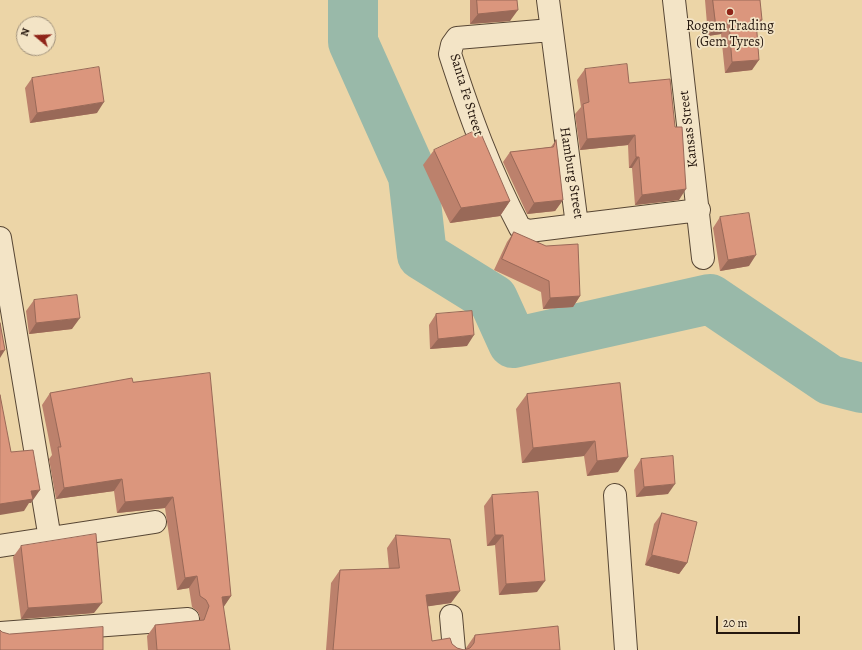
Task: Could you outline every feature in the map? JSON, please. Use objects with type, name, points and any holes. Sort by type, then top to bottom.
[{"type":"street","name":"Hamburg Street","points":[[548,0],[577,225],[699,210]]},
{"type":"street","name":"Kansas Street","points":[[674,0],[699,210],[703,258]]},
{"type":"street","name":"Santa Fe Street","points":[[551,30],[457,38],[452,45],[450,54],[469,115],[500,190],[520,228],[529,231],[577,225]]},
{"type":"street","points":[[0,238],[50,539]]},
{"type":"street","points":[[615,495],[626,650]]},
{"type":"street","points":[[0,546],[155,522]]},
{"type":"street","points":[[451,616],[454,650]]},
{"type":"street","points":[[0,633],[188,619]]},
{"type":"building","points":[[477,0],[517,0],[518,10],[478,14]]},
{"type":"building","points":[[713,0],[760,0],[762,20],[756,20],[759,60],[732,62],[729,23],[716,25]]},
{"type":"building","points":[[627,64],[629,83],[670,79],[675,127],[682,127],[686,189],[642,195],[639,157],[636,157],[635,135],[587,139],[583,104],[589,102],[585,69]]},
{"type":"building","points":[[99,67],[104,102],[37,113],[32,78]]},
{"type":"building","points":[[479,129],[510,201],[461,208],[434,150]]},
{"type":"building","points":[[556,140],[563,200],[534,203],[510,152],[553,147]]},
{"type":"building","points":[[749,213],[756,255],[728,260],[720,217]]},
{"type":"building","points":[[514,232],[546,246],[578,244],[580,296],[550,298],[549,281],[502,259]]},
{"type":"building","points":[[77,295],[80,318],[36,323],[34,300]]},
{"type":"building","points":[[472,311],[474,335],[438,339],[436,314]]},
{"type":"building","points":[[0,323],[5,350],[0,351]]},
{"type":"building","points":[[210,373],[231,596],[222,597],[230,650],[157,650],[155,625],[204,620],[209,606],[206,600],[200,596],[197,576],[185,578],[173,497],[125,502],[122,479],[64,488],[58,447],[61,447],[50,393],[132,378],[133,382]]},
{"type":"building","points":[[620,383],[628,457],[597,461],[595,441],[533,448],[527,394]]},
{"type":"building","points":[[0,395],[11,452],[33,450],[40,490],[31,491],[33,499],[0,504]]},
{"type":"building","points":[[673,456],[675,484],[644,487],[641,459]]},
{"type":"building","points":[[538,492],[545,581],[506,584],[503,535],[495,535],[492,495]]},
{"type":"building","points":[[662,513],[697,522],[687,563],[652,555]]},
{"type":"building","points":[[96,534],[102,603],[28,608],[21,546]]},
{"type":"building","points":[[396,535],[450,539],[460,591],[426,595],[432,641],[450,638],[452,644],[457,648],[464,650],[333,650],[340,570],[399,568]]},
{"type":"building","points":[[558,626],[560,650],[464,650],[470,648],[474,643],[475,635]]},
{"type":"building","points":[[103,627],[103,650],[0,650],[0,630],[9,634]]},
{"type":"waterway","points":[[353,0],[353,42],[413,176],[422,255],[493,299],[513,343],[710,299],[830,380],[862,388]]},
{"type":"place","name":"Rogem Trading (Gem Tyres)","points":[[730,12]]}]
